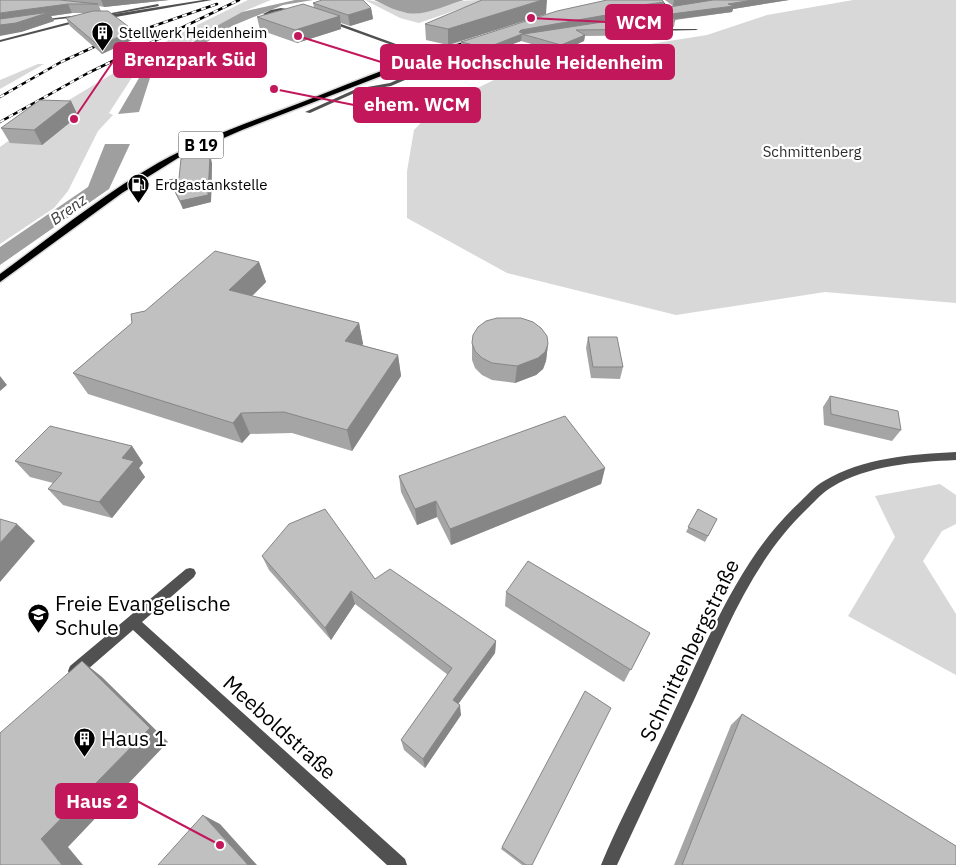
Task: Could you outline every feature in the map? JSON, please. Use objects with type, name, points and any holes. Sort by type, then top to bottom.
[{"type":"main road","name":"B 19","points":[[0,280],[106,201],[160,165],[220,138],[392,69],[482,38]]},
{"type":"street","points":[[0,42],[116,12],[196,0]]},
{"type":"street","points":[[0,42],[125,14],[210,0]]},
{"type":"street","points":[[660,0],[671,10]]},
{"type":"street","points":[[110,17],[72,16],[34,20],[78,13],[158,6]]},
{"type":"street","points":[[283,7],[301,12],[286,17],[270,17],[265,14],[290,9]]},
{"type":"street","points":[[78,13],[83,9]]},
{"type":"street","points":[[104,9],[125,14]]},
{"type":"street","points":[[662,11],[677,9]]},
{"type":"street","points":[[72,16],[77,19],[76,22]]},
{"type":"street","points":[[323,18],[427,56]]},
{"type":"street","points":[[649,30],[696,30]]},
{"type":"street","points":[[308,112],[358,90],[391,84],[403,79],[403,74],[392,69]]},
{"type":"street","name":"Schmittenbergstraße","points":[[609,865],[750,569],[788,518],[828,484],[862,469],[922,458],[956,456]]},
{"type":"street","points":[[68,677],[190,573]]},
{"type":"street","name":"Meeboldstraße","points":[[132,622],[399,865]]},
{"type":"green space","points":[[248,0],[271,0],[220,24],[131,79],[109,113],[113,115],[98,131],[68,191],[54,208],[0,244],[0,147],[44,115],[177,35]]},
{"type":"green space","points":[[365,0],[377,2],[406,13],[419,13],[462,1],[485,0],[419,23],[400,18]]},
{"type":"green space","name":"Schmittenberg","points":[[853,0],[956,0],[956,303],[825,292],[676,315],[507,273],[407,218],[407,171],[414,130],[434,109],[494,80],[574,56],[707,35],[767,15]]},
{"type":"green space","points":[[38,64],[44,64],[0,89],[0,80]]},
{"type":"green space","points":[[940,484],[956,495],[956,524],[942,531],[923,561],[956,614],[956,675],[848,616],[895,537],[875,496]]},
{"type":"water","points":[[295,0],[313,0],[283,5],[232,26],[150,78],[139,112],[118,114],[139,78],[220,24],[242,12]]},
{"type":"water","points":[[374,0],[464,0],[426,12],[410,13],[396,10]]},
{"type":"water","name":"Brenz","points":[[105,144],[130,144],[109,189],[0,265],[0,247],[88,187]]},
{"type":"building","points":[[0,0],[60,0],[98,4],[68,4],[0,13]]},
{"type":"building","points":[[322,0],[363,0],[371,8],[348,15],[313,3]]},
{"type":"building","points":[[482,0],[542,0],[448,29],[425,24]]},
{"type":"building","points":[[607,0],[662,0],[664,2],[642,5],[612,14],[521,30],[519,32],[524,34],[609,21],[633,27],[667,27],[669,29],[576,30],[585,35],[561,45],[522,34],[486,48],[461,42],[557,11]]},
{"type":"building","points":[[713,0],[753,0],[728,4],[734,6],[671,14],[675,21],[633,21],[622,18],[644,11]]},
{"type":"building","points":[[303,4],[340,16],[295,30],[257,17]]},
{"type":"building","points":[[93,11],[108,11],[133,30],[99,46],[66,18]]},
{"type":"building","points":[[50,12],[16,23],[0,25],[0,19]]},
{"type":"building","points":[[40,100],[71,101],[34,130],[1,128]]},
{"type":"building","points":[[210,155],[208,195],[180,201],[169,180],[179,178],[181,159]]},
{"type":"building","points":[[215,251],[259,262],[229,290],[359,323],[345,341],[398,355],[347,430],[284,412],[241,413],[233,423],[73,373],[132,323],[131,314],[145,311]]},
{"type":"building","points":[[497,318],[521,318],[533,322],[547,336],[548,344],[545,352],[538,358],[517,366],[492,363],[482,358],[475,351],[472,343],[473,335],[478,327],[486,321]]},
{"type":"building","points":[[588,337],[617,337],[623,367],[593,367]]},
{"type":"building","points":[[830,396],[898,411],[901,430],[831,414]]},
{"type":"building","points":[[565,416],[605,468],[450,529],[436,501],[415,509],[399,476]]},
{"type":"building","points":[[50,426],[132,446],[122,458],[134,461],[99,502],[48,489],[62,473],[15,461]]},
{"type":"building","points":[[325,509],[375,579],[390,569],[496,641],[453,700],[460,705],[423,759],[401,740],[452,668],[351,591],[325,628],[262,556],[289,524]]},
{"type":"building","points":[[698,509],[717,519],[708,536],[688,527]]},
{"type":"building","points":[[0,519],[17,524],[0,543]]},
{"type":"building","points":[[528,561],[650,633],[631,670],[506,592]]},
{"type":"building","name":"Haus 1","points":[[82,661],[150,728],[41,839],[62,865],[0,865],[0,733]]},
{"type":"building","points":[[585,691],[611,708],[532,865],[526,865],[502,847]]},
{"type":"building","points":[[742,714],[956,846],[956,865],[682,865]]},
{"type":"building","points":[[203,815],[248,865],[158,865]]},
{"type":"railway","points":[[0,122],[88,73],[239,0]]},
{"type":"railway","points":[[0,97],[61,62],[96,46],[217,4]]},
{"type":"place","name":"WCM","points":[[531,18]]},
{"type":"place","name":"Duale Hochschule Heidenheim","points":[[298,36]]},
{"type":"place","name":"Stellwerk Heidenheim","points":[[103,51]]},
{"type":"place","name":"ehem. WCM","points":[[274,89]]},
{"type":"place","name":"Brenzpark Süd","points":[[74,119]]},
{"type":"place","name":"Erdgastankstelle","points":[[139,203]]},
{"type":"place","name":"Freie Evangelische Schule","points":[[39,634]]},
{"type":"place","name":"Haus 1","points":[[85,757]]},
{"type":"place","name":"Haus 2","points":[[220,845]]}]
